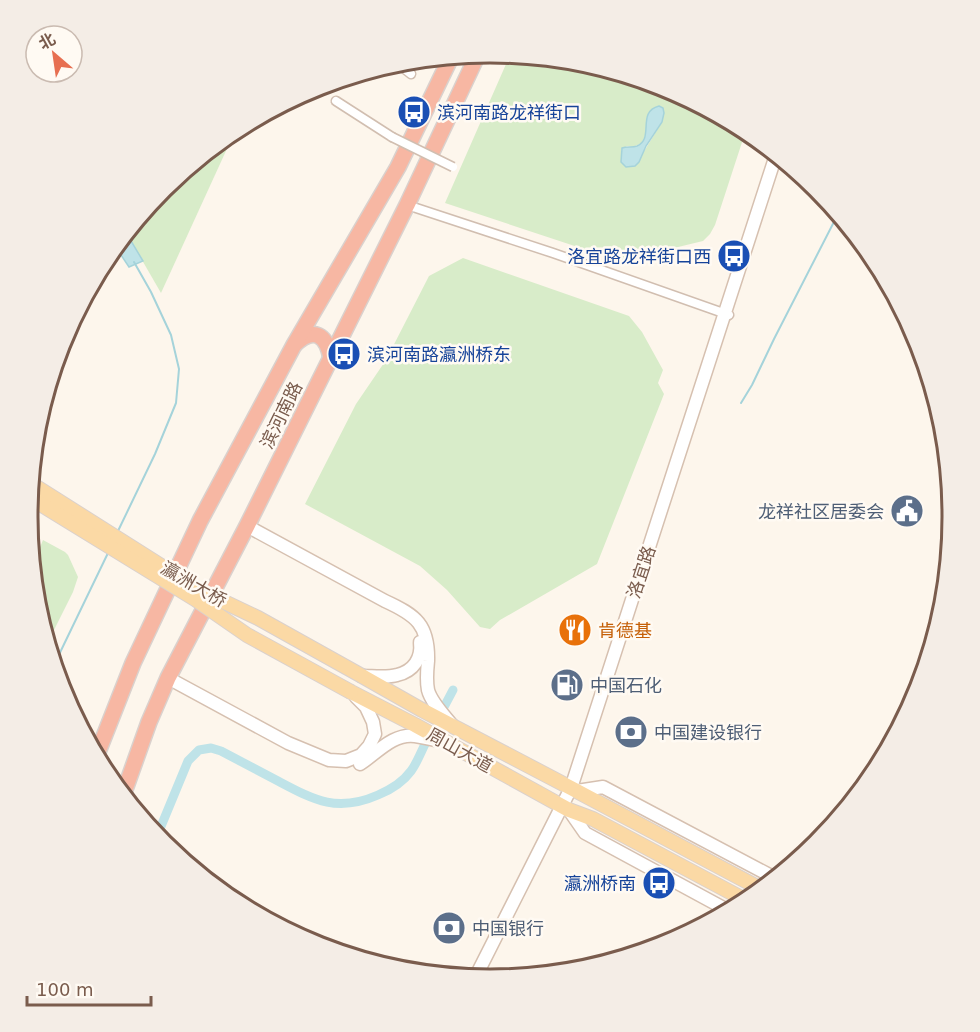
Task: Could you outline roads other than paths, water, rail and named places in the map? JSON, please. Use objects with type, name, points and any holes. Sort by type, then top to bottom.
[{"type":"highway","name":"滨河南路","points":[[127,785],[149,722],[168,678],[331,358],[474,64]]},
{"type":"highway","name":"滨河南路","points":[[100,746],[133,663],[200,521],[294,345],[398,167],[447,65]]},
{"type":"highway","points":[[294,345],[310,334],[319,335],[325,340],[331,358]]},
{"type":"main road","name":"洛宜路","points":[[487,969],[574,789],[727,315],[773,164]]},
{"type":"main road","name":"洛宜路","points":[[727,315],[778,168]]},
{"type":"main road","name":"瀛洲大桥","points":[[38,488],[199,590],[258,618],[362,676]]},
{"type":"main road","name":"瀛洲大桥","points":[[38,502],[195,598],[247,635],[351,692]]},
{"type":"main road","points":[[247,526],[385,601],[406,610],[418,622],[426,636],[428,692],[453,726]]},
{"type":"main road","points":[[362,676],[397,676],[416,664],[421,653],[416,631],[385,601]]},
{"type":"main road","name":"周山大道","points":[[362,676],[751,885]]},
{"type":"main road","points":[[168,678],[288,743],[329,760],[346,761],[361,755],[375,734],[373,722],[366,707],[351,692]]},
{"type":"main road","name":"周山大道","points":[[351,692],[566,808],[593,819],[736,895]]},
{"type":"main road","points":[[288,743],[321,764],[343,767],[362,763],[398,738],[412,735],[445,742]]},
{"type":"main road","points":[[574,789],[603,787],[767,874]]},
{"type":"main road","name":"洛宜路","points":[[481,969],[566,808]]},
{"type":"main road","name":"周山大道","points":[[566,808],[585,834],[720,905]]},
{"type":"street","points":[[407,71],[411,74]]},
{"type":"street","points":[[336,101],[392,137],[453,167]]},
{"type":"street","points":[[407,205],[727,315]]},
{"type":"water","points":[[659,106],[663,108],[664,113],[662,122],[646,146],[639,162],[635,166],[626,167],[621,162],[622,148],[635,147],[642,142],[645,137],[648,114]]},
{"type":"water","points":[[131,241],[143,261],[129,267],[121,255]]},
{"type":"waterway","points":[[741,403],[834,222]]},
{"type":"waterway","points":[[118,531],[155,454],[176,403],[179,369],[171,335],[134,262]]},
{"type":"waterway","points":[[60,653],[108,553]]},
{"type":"waterway","points":[[444,707],[453,690]]},
{"type":"waterway","points":[[161,826],[188,761],[199,750],[211,748],[221,751],[315,799],[350,803],[378,795],[400,782],[413,768],[426,742]]},
{"type":"place","name":"滨河南路龙祥街口","points":[[414,112]]},
{"type":"place","name":"洛宜路龙祥街口西","points":[[734,256]]},
{"type":"place","name":"滨河南路瀛洲桥东","points":[[344,354]]},
{"type":"place","name":"龙祥社区居委会","points":[[907,511]]},
{"type":"place","name":"肯德基","points":[[575,630]]},
{"type":"place","name":"中国石化","points":[[567,685]]},
{"type":"place","name":"中国建设银行","points":[[631,732]]},
{"type":"place","name":"瀛洲桥南","points":[[659,883]]},
{"type":"place","name":"中国银行","points":[[449,928]]}]
